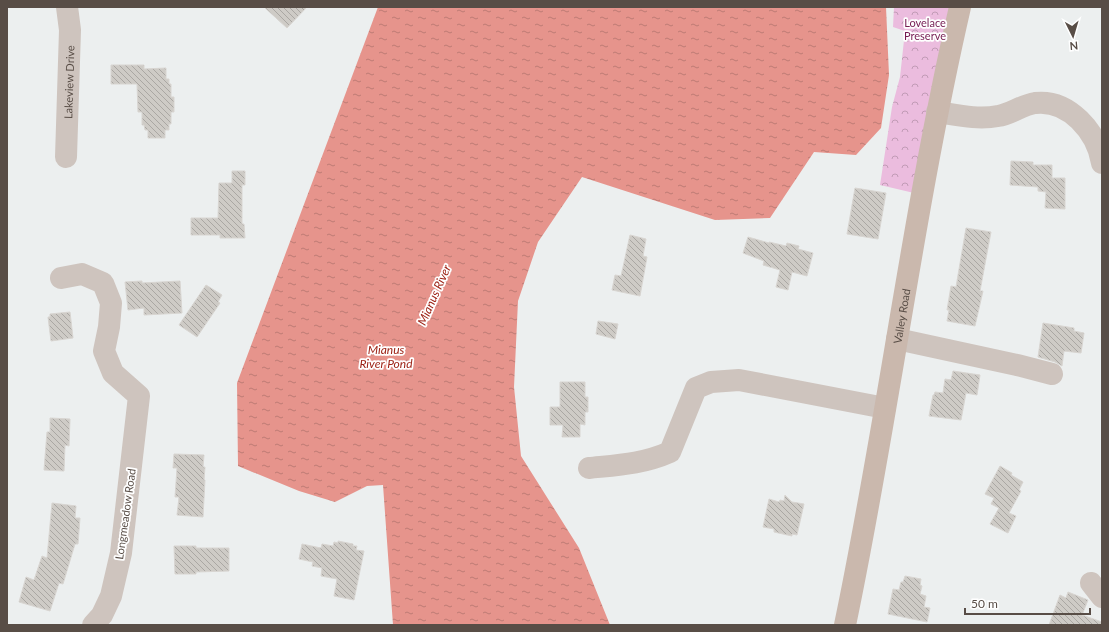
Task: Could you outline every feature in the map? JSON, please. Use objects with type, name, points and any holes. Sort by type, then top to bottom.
[{"type":"main road","name":"Valley Road","points":[[845,625],[860,556],[937,112],[960,7]]},
{"type":"street","name":"Lakeview Drive","points":[[66,157],[70,30],[67,7]]},
{"type":"street","points":[[937,112],[979,118],[998,116],[1017,110],[1028,104],[1054,104],[1066,109],[1088,130],[1097,143],[1102,162]]},
{"type":"street","name":"Longmeadow Road","points":[[61,278],[82,274],[103,283],[111,303],[109,327],[104,351],[113,373],[140,396],[121,553],[112,596],[102,615],[93,625]]},
{"type":"street","points":[[897,339],[1052,374]]},
{"type":"street","points":[[589,468],[641,462],[670,452],[696,388],[711,382],[739,380],[885,408]]},
{"type":"green space","name":"Lovelace Preserve","points":[[894,7],[951,7],[914,193],[880,185],[892,107],[900,77],[905,31],[893,27]]},
{"type":"water","name":"Mianus River Pond","points":[[378,7],[886,7],[889,75],[881,128],[856,155],[814,152],[770,218],[715,220],[582,177],[538,242],[518,301],[514,387],[521,456],[579,548],[610,625],[393,625],[383,485],[367,486],[335,502],[299,491],[238,466],[237,383]]},
{"type":"building","points":[[264,7],[307,7],[287,28]]},
{"type":"building","points":[[111,65],[144,65],[144,69],[166,68],[166,79],[169,79],[169,84],[171,84],[171,97],[174,97],[174,112],[171,112],[171,124],[169,124],[169,130],[165,130],[165,138],[148,138],[148,130],[145,130],[144,125],[142,125],[142,112],[138,112],[137,84],[111,84]]},
{"type":"building","points":[[1011,161],[1033,162],[1033,165],[1052,165],[1052,178],[1065,178],[1065,209],[1045,208],[1046,192],[1038,191],[1038,187],[1010,185]]},
{"type":"building","points":[[232,171],[245,171],[245,185],[242,185],[242,224],[244,224],[245,238],[220,238],[220,235],[191,235],[191,218],[218,218],[219,183],[232,183]]},
{"type":"building","points":[[855,188],[886,193],[878,239],[847,234]]},
{"type":"building","points":[[966,228],[991,232],[980,291],[983,291],[975,326],[947,321],[949,310],[947,310],[951,286],[956,287]]},
{"type":"building","points":[[630,235],[646,239],[643,256],[647,257],[640,296],[612,290],[615,275],[621,276]]},
{"type":"building","points":[[748,237],[786,246],[787,243],[799,246],[798,249],[813,253],[807,276],[792,272],[788,290],[776,287],[780,270],[763,265],[764,261],[743,253]]},
{"type":"building","points":[[142,281],[142,283],[180,281],[182,313],[144,315],[144,308],[128,310],[125,282]]},
{"type":"building","points":[[206,285],[222,295],[218,302],[220,303],[197,337],[179,325]]},
{"type":"building","points":[[70,312],[73,338],[51,341],[48,317],[50,317],[50,314]]},
{"type":"building","points":[[598,321],[618,324],[615,339],[596,334]]},
{"type":"building","points":[[1043,323],[1074,328],[1074,331],[1084,333],[1081,353],[1064,351],[1062,366],[1055,362],[1038,357]]},
{"type":"building","points":[[953,371],[980,375],[977,395],[966,393],[961,420],[929,416],[933,395],[935,392],[943,393],[945,379],[951,380]]},
{"type":"building","points":[[560,382],[585,382],[585,397],[588,397],[588,412],[585,412],[585,425],[580,424],[580,437],[562,437],[563,425],[550,425],[550,407],[560,407]]},
{"type":"building","points":[[50,418],[70,419],[69,446],[65,445],[64,471],[44,470],[47,432],[50,432]]},
{"type":"building","points":[[174,454],[204,455],[203,467],[205,467],[205,480],[203,517],[177,515],[179,497],[175,497],[177,468],[173,468]]},
{"type":"building","points":[[1000,466],[1023,482],[1019,490],[1021,491],[1009,513],[1016,516],[1008,533],[990,524],[999,508],[991,504],[994,498],[985,494]]},
{"type":"building","points":[[785,495],[792,502],[804,504],[797,535],[792,534],[792,536],[774,532],[774,529],[763,527],[769,499],[779,502],[780,500],[784,501]]},
{"type":"building","points":[[52,503],[76,506],[75,518],[80,518],[78,544],[75,544],[63,584],[59,583],[50,611],[19,602],[26,577],[34,580],[42,556],[47,558]]},
{"type":"building","points":[[338,541],[353,544],[353,546],[357,546],[356,550],[364,551],[354,600],[334,596],[337,579],[321,576],[322,568],[312,566],[313,562],[299,559],[302,544],[321,548],[322,544],[333,546],[334,542],[338,543]]},
{"type":"building","points":[[174,546],[229,548],[229,571],[175,574]]},
{"type":"building","points":[[905,576],[921,579],[920,585],[922,586],[920,594],[926,596],[924,607],[930,608],[927,622],[888,614],[893,589],[899,590],[901,582],[903,582]]},
{"type":"building","points":[[1068,592],[1088,600],[1082,615],[1102,622],[1102,625],[1049,625],[1060,595],[1066,598]]},
{"type":"water label","name":"Mianus River","points":[[434,295]]}]
